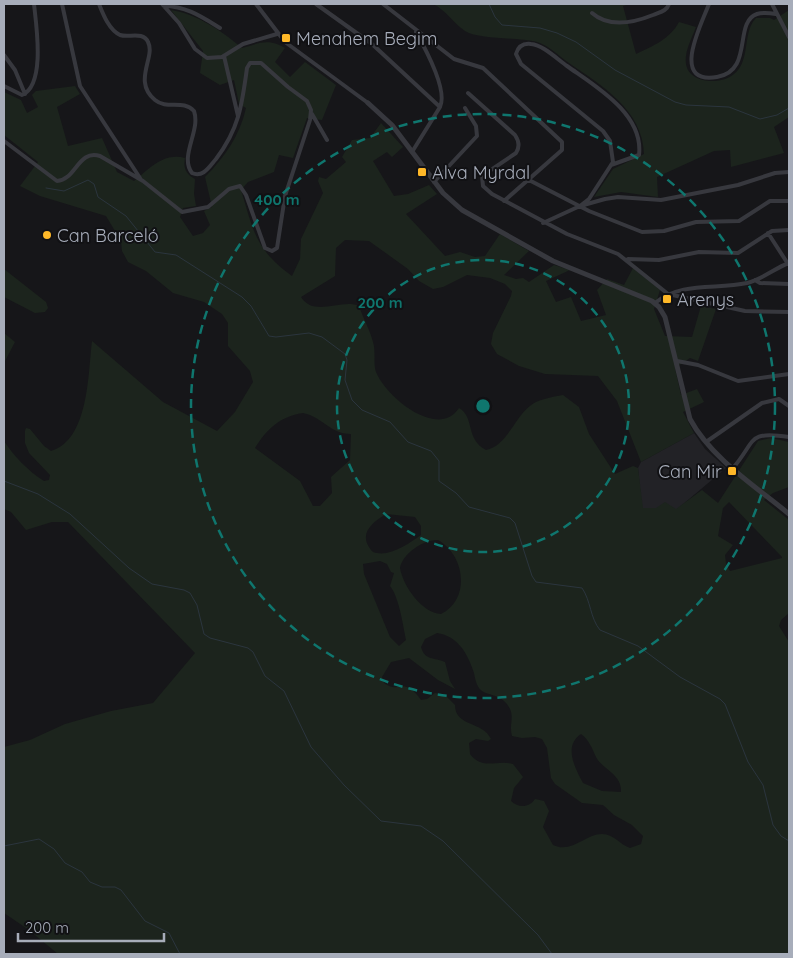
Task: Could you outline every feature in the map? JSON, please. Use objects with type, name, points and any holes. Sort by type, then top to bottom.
[{"type":"street","points":[[4,86],[20,95],[25,94],[33,83],[37,65],[37,32],[34,4]]},
{"type":"street","points":[[62,4],[80,86],[141,180]]},
{"type":"street","points":[[98,4],[105,18],[116,32],[123,35],[142,36],[148,42],[150,48],[144,78],[151,96],[161,104],[183,105],[194,111],[195,124],[188,165],[192,174],[202,174],[211,166],[231,138],[244,101],[247,68],[250,63],[255,61],[266,66],[288,88],[307,101],[311,113],[327,140]]},
{"type":"street","points":[[256,4],[277,34],[285,42],[368,103],[392,126],[447,198],[462,210],[539,252],[654,303],[665,317],[690,419],[706,442],[733,468],[789,514]]},
{"type":"street","points":[[316,4],[392,61],[440,107]]},
{"type":"street","points":[[383,4],[460,62],[483,68],[562,142],[562,150],[504,201]]},
{"type":"street","points":[[592,13],[600,20],[625,23],[642,19],[667,9],[669,4]]},
{"type":"street","points":[[709,4],[690,60],[694,70],[710,77],[729,73],[735,68],[747,25],[752,16],[759,13],[776,14]]},
{"type":"street","points":[[772,4],[789,37]]},
{"type":"street","points":[[163,5],[179,23],[199,53],[207,58],[224,56],[243,44],[277,34]]},
{"type":"street","points":[[163,5],[191,11],[220,28]]},
{"type":"street","points":[[412,152],[440,107],[442,96],[431,62],[414,28]]},
{"type":"street","points":[[544,223],[580,206],[589,199],[611,165],[613,152],[608,137],[589,118],[522,64],[516,54],[520,47],[530,44],[542,49],[606,95],[626,115],[637,138],[639,155],[611,165]]},
{"type":"street","points":[[4,55],[15,70],[25,94]]},
{"type":"street","points":[[224,56],[238,118]]},
{"type":"street","points":[[468,93],[514,135],[518,141],[519,148],[516,153],[488,171],[481,179],[485,188],[504,201],[544,223],[627,259],[668,294],[744,311],[789,312]]},
{"type":"street","points":[[434,182],[478,136],[476,126],[464,108]]},
{"type":"street","points":[[4,141],[57,181],[69,176],[86,156],[94,154],[141,180],[182,212],[208,206],[232,187],[243,188],[265,248],[275,250],[285,196],[311,113]]},
{"type":"street","points":[[580,206],[618,198],[661,200],[738,186],[775,173],[789,172]]},
{"type":"street","points":[[527,179],[602,217],[646,232],[664,231],[696,222],[739,221],[770,201],[789,201]]},
{"type":"street","points":[[627,259],[659,260],[699,252],[738,254],[774,230],[789,230]]},
{"type":"street","points":[[654,303],[668,294],[700,286],[740,284],[755,280],[788,263],[768,233]]},
{"type":"street","points":[[755,280],[760,283],[789,284]]},
{"type":"street","points":[[677,361],[698,366],[738,381],[789,374]]},
{"type":"street","points":[[706,442],[765,401],[779,399],[789,406]]},
{"type":"street","points":[[733,468],[749,445],[758,437],[769,434],[789,438]]},
{"type":"shaded area","points":[[433,4],[630,4],[623,6],[636,54],[655,45],[666,37],[679,22],[696,27],[687,50],[686,64],[688,71],[693,76],[707,81],[729,78],[739,68],[743,62],[749,31],[756,18],[770,18],[774,20],[789,10],[789,117],[774,127],[784,153],[731,167],[730,150],[714,151],[657,177],[658,197],[621,192],[594,197],[613,169],[644,154],[642,138],[636,124],[618,100],[594,80],[545,46],[530,40],[472,34],[461,28]]},
{"type":"shaded area","points":[[171,10],[200,19],[226,35],[242,48],[264,42],[279,45],[285,48],[275,62],[290,77],[305,62],[336,85],[322,120],[307,118],[293,158],[279,155],[274,172],[248,182],[241,190],[257,239],[270,257],[292,276],[300,259],[301,239],[323,193],[318,181],[319,177],[326,179],[346,162],[342,157],[352,140],[370,138],[381,123],[403,147],[392,157],[387,152],[373,161],[394,196],[408,194],[429,185],[437,194],[406,214],[445,256],[460,252],[475,257],[485,256],[500,234],[529,251],[504,275],[516,279],[523,278],[529,282],[554,265],[570,270],[546,281],[556,302],[571,297],[581,321],[606,315],[597,290],[607,279],[624,285],[633,268],[660,290],[654,309],[665,336],[692,337],[701,306],[716,309],[698,361],[690,358],[675,368],[681,395],[697,389],[704,402],[683,412],[694,433],[641,462],[617,401],[598,376],[545,374],[519,366],[497,354],[491,344],[493,333],[512,291],[505,284],[490,278],[467,275],[443,287],[433,289],[419,281],[408,269],[369,241],[345,240],[336,248],[335,276],[301,297],[313,306],[352,304],[359,306],[373,342],[376,372],[390,393],[413,411],[426,417],[439,419],[450,417],[459,408],[467,417],[475,440],[486,450],[493,448],[505,438],[525,411],[533,404],[563,395],[579,407],[589,434],[615,474],[633,466],[638,468],[643,508],[656,508],[665,502],[676,509],[702,490],[718,503],[758,441],[771,438],[789,442],[789,487],[773,493],[764,500],[789,520],[789,613],[781,620],[779,626],[789,642],[789,954],[58,954],[29,930],[4,913],[4,747],[30,740],[65,724],[111,711],[153,703],[195,653],[68,522],[52,522],[26,530],[11,512],[4,509],[4,441],[27,468],[44,481],[49,480],[50,475],[29,453],[25,443],[25,431],[26,428],[30,429],[44,446],[51,451],[64,444],[73,434],[80,420],[84,404],[92,341],[163,402],[217,431],[235,412],[253,382],[250,371],[228,346],[228,323],[222,314],[204,302],[173,293],[146,271],[128,262],[122,251],[121,241],[106,216],[40,196],[20,186],[38,162],[4,135],[4,92],[21,100],[27,113],[38,107],[32,95],[36,91],[75,86],[80,94],[57,107],[68,146],[102,138],[117,172],[134,181],[164,159],[170,157],[185,158],[184,165],[186,170],[195,179],[194,194],[196,206],[183,208],[180,217],[193,236],[203,233],[210,225],[204,211],[212,207],[205,177],[231,145],[240,127],[246,108],[239,104],[234,80],[220,85],[200,73],[203,51]],"holes":[[[303,413],[310,415],[337,431],[351,434],[350,460],[331,477],[332,493],[320,506],[313,506],[300,481],[255,448],[274,425],[287,417]],[[729,502],[782,558],[730,571],[726,564],[725,555],[733,545],[718,536],[723,508]],[[386,514],[415,517],[421,526],[421,535],[392,552],[373,552],[368,546],[366,535],[375,521]],[[438,540],[447,547],[459,566],[461,577],[457,598],[451,607],[441,614],[427,609],[420,604],[405,583],[400,568],[409,553],[426,542]],[[380,561],[387,564],[391,572],[394,573],[390,586],[398,604],[406,640],[399,646],[390,637],[364,574],[363,564]],[[437,633],[456,642],[469,659],[479,688],[485,693],[503,700],[510,709],[512,736],[542,739],[547,748],[551,778],[555,784],[582,803],[603,805],[614,815],[632,825],[643,836],[641,844],[630,848],[613,837],[602,834],[566,847],[553,845],[543,827],[549,811],[544,801],[535,799],[530,804],[524,806],[514,804],[511,801],[514,788],[523,777],[513,764],[480,762],[470,754],[469,743],[476,739],[488,741],[491,739],[487,733],[464,721],[456,712],[455,705],[445,695],[435,693],[427,699],[421,700],[410,688],[394,687],[384,683],[382,677],[391,662],[409,658],[438,680],[455,689],[450,681],[445,662],[427,657],[421,647],[425,639]],[[581,734],[584,736],[599,761],[615,776],[621,792],[602,791],[583,783],[572,757],[573,745]]]},
{"type":"shaded area","points":[[4,269],[46,302],[48,308],[45,312],[35,313],[4,297]]},
{"type":"shaded area","points":[[4,333],[15,342],[4,363]]},
{"type":"shaded area","points":[[694,433],[705,449],[726,468],[676,510],[642,508],[638,468],[641,462]]},
{"type":"waterway","points":[[489,4],[495,17],[502,25],[540,28],[557,33],[576,42],[615,70],[675,102],[686,105],[729,107],[760,119],[777,115],[789,108]]},
{"type":"waterway","points":[[46,188],[64,191],[88,180],[94,184],[98,197],[126,216],[155,252],[176,255],[242,297],[251,306],[269,336],[276,337],[309,333],[322,337],[345,354],[347,360],[345,380],[352,400],[362,410],[390,422],[408,442],[431,451],[439,461],[439,481],[456,493],[469,507],[510,518],[515,523],[532,576],[536,582],[582,588],[594,620],[600,630],[638,646],[680,677],[720,699],[725,704],[748,762],[763,785],[773,825],[781,836],[789,841]]},
{"type":"waterway","points":[[4,481],[38,494],[70,514],[129,568],[152,584],[184,590],[190,593],[197,605],[204,634],[210,638],[248,648],[253,652],[265,676],[284,691],[311,747],[344,785],[381,821],[421,826],[443,841],[538,935],[552,954]]},
{"type":"waterway","points":[[4,846],[39,839],[54,849],[65,863],[82,872],[90,882],[102,887],[115,887],[121,890],[145,921],[169,933],[180,954]]},
{"type":"place","name":"Menahem Begim","points":[[286,38]]},
{"type":"place","name":"Alva Myrdal","points":[[422,172]]},
{"type":"place","name":"Can Barceló","points":[[47,235]]},
{"type":"place","name":"Arenys","points":[[667,299]]},
{"type":"place","name":"Can Mir","points":[[732,471]]}]
